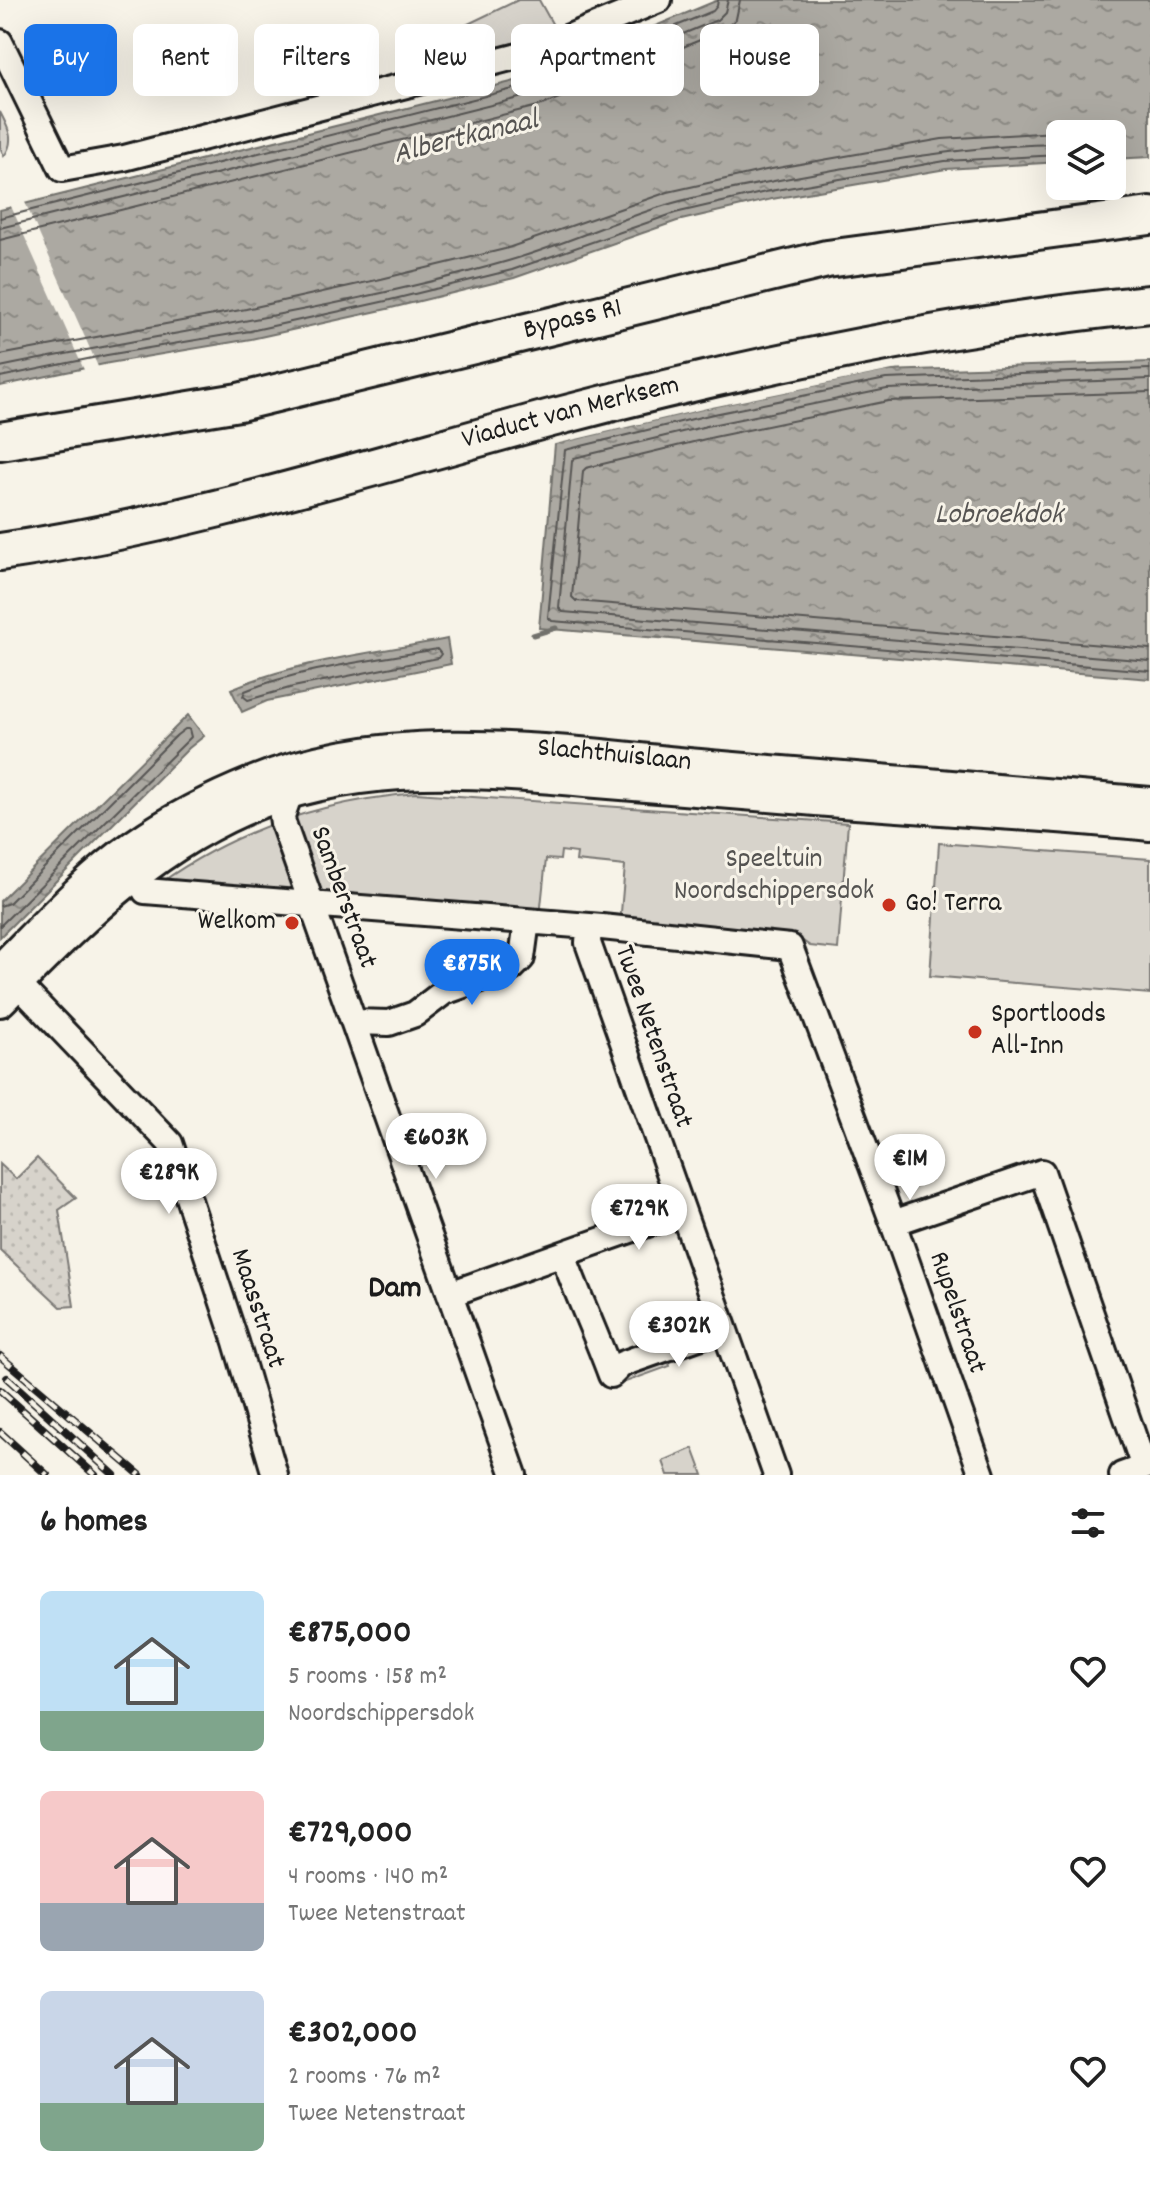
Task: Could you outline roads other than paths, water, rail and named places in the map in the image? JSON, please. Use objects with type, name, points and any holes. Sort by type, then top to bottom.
[{"type":"highway","name":"Bypass R1","points":[[0,441],[239,402],[827,259],[1150,216]]},
{"type":"highway","name":"Viaduct van Merksem","points":[[0,552],[166,521],[787,360],[997,323],[1150,304]]},
{"type":"main road","name":"Slachthuislaan","points":[[123,882],[161,829],[254,781],[318,761],[406,748],[529,750],[1150,803]]},
{"type":"main road","name":"Slachthuislaan","points":[[123,882],[168,850],[262,802],[351,778],[414,771],[1150,825]]},
{"type":"main road","points":[[6,985],[123,882]]},
{"type":"street","points":[[0,42],[62,169],[154,150],[530,53],[659,0]]},
{"type":"street","name":"Samberstraat","points":[[290,793],[284,806],[283,823],[514,1475]]},
{"type":"street","points":[[123,882],[312,904],[589,926]]},
{"type":"street","points":[[355,1022],[389,1023],[415,1014],[444,992],[512,968],[522,958],[527,921]]},
{"type":"street","name":"Rupelstraat","points":[[589,926],[790,947],[893,1223],[982,1475]]},
{"type":"street","name":"Twee Netenstraat","points":[[589,926],[588,943],[776,1475]]},
{"type":"street","name":"Maasstraat","points":[[6,985],[170,1143],[236,1342],[275,1475]]},
{"type":"street","points":[[893,1223],[1042,1172],[1133,1471]]},
{"type":"street","points":[[450,1294],[681,1212]]},
{"type":"street","points":[[563,1255],[611,1375],[622,1364],[724,1328]]},
{"type":"water","name":"Albertkanaal","points":[[718,0],[1150,0],[1150,157],[1126,158],[1126,120],[1046,120],[1046,163],[946,169],[772,199],[677,221],[514,278],[387,309],[251,339],[109,363],[0,386],[0,210],[455,96],[495,96],[495,86],[511,82],[511,96],[684,96],[684,24],[660,24]]},
{"type":"water","name":"Lobroekdok","points":[[1150,362],[1150,679],[539,628],[555,444],[885,371]]},
{"type":"water","points":[[447,639],[451,664],[267,701],[242,712],[231,689],[310,664]]},
{"type":"water","points":[[188,715],[204,736],[0,937],[0,901]]},
{"type":"waterway","points":[[533,635],[556,628]]},
{"type":"railway","points":[[0,1356],[140,1475]]},
{"type":"railway","points":[[7,1378],[114,1475]]},
{"type":"railway","points":[[0,1390],[95,1475]]},
{"type":"railway","points":[[0,1432],[47,1475]]},
{"type":"place","name":"Go! Terra","points":[[889,905]]},
{"type":"place","name":"Welkom","points":[[292,923]]},
{"type":"place","name":"Sportloods All-Inn","points":[[975,1032]]},
{"type":"district","name":"Dam","points":[[395,1290]]},
{"type":"park label","name":"Speeltuin Noordschippersdok","points":[[774,877]]}]
